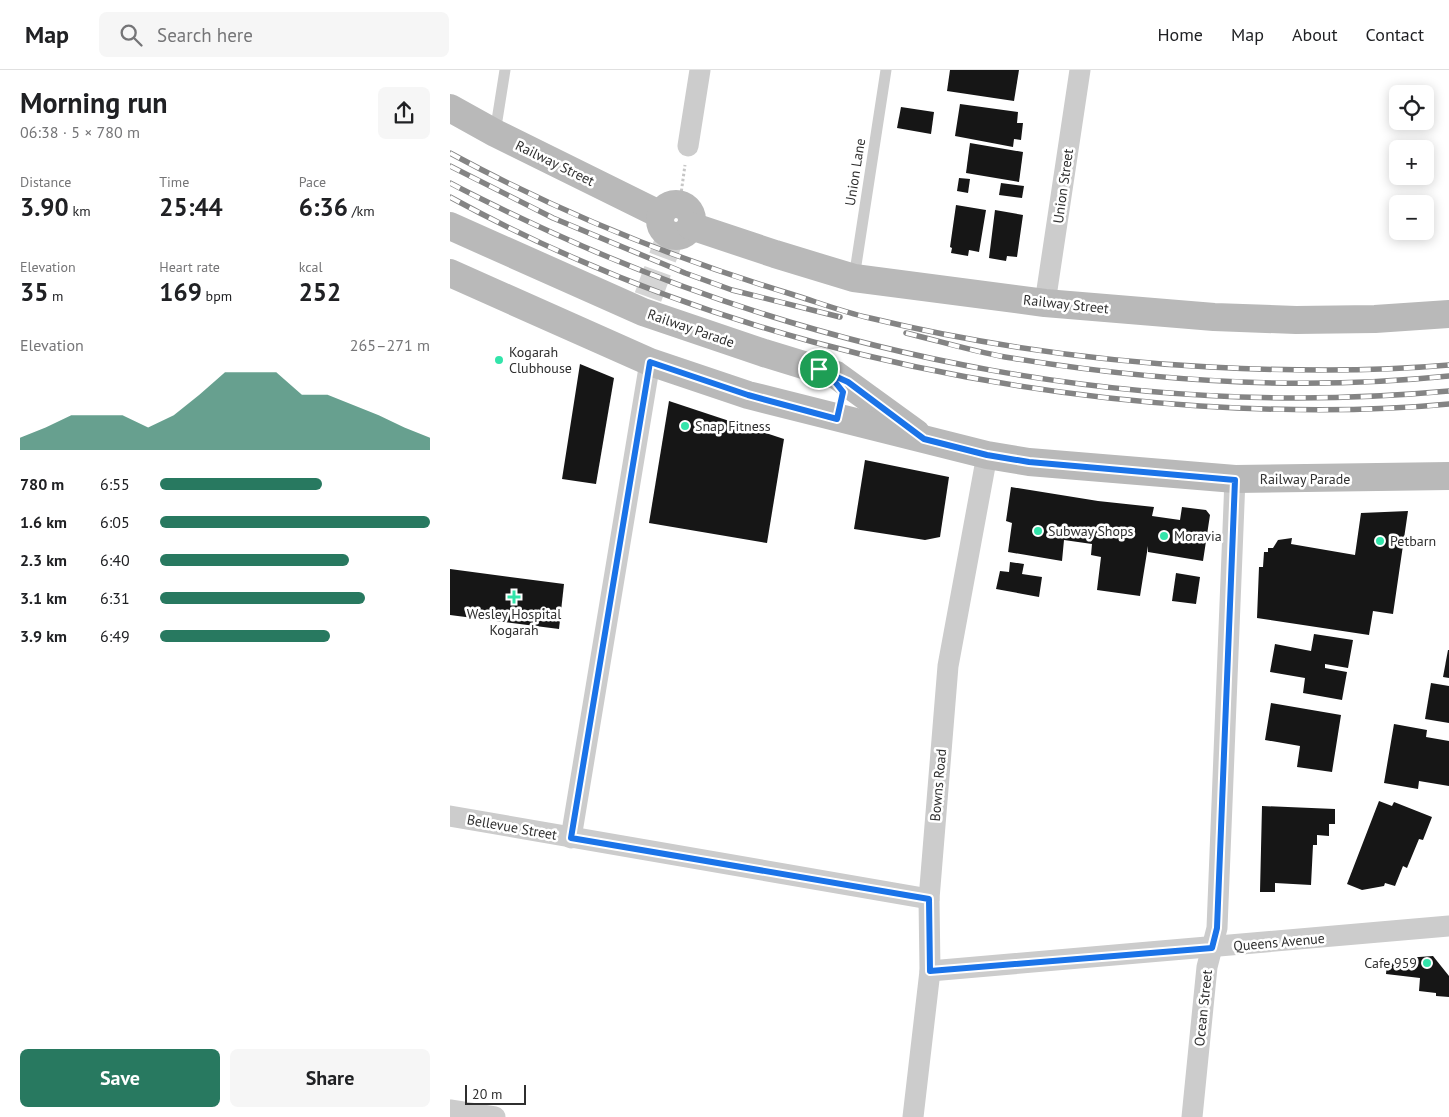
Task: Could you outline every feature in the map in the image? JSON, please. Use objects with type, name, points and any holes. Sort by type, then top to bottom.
[{"type":"main road","name":"Railway Street","points":[[450,108],[495,133],[674,224],[854,278],[1045,303],[1214,317],[1296,320],[1375,319],[1449,314]]},
{"type":"main road","name":"Railway Parade","points":[[450,226],[764,353],[819,369],[848,382],[924,439]]},
{"type":"main road","name":"Railway Parade","points":[[450,274],[650,362],[748,395],[837,419],[987,455],[1029,462],[1235,480],[1449,476]]},
{"type":"main road","points":[[819,369],[832,378],[843,392],[837,419]]},
{"type":"street","points":[[688,146],[700,70]]},
{"type":"street","name":"Union Street","points":[[1045,303],[1080,70]]},
{"type":"street","points":[[571,838],[650,362]]},
{"type":"street","name":"Bowns Road","points":[[913,1117],[930,971],[929,899],[948,666],[987,455]]},
{"type":"street","name":"Ocean Street","points":[[1192,1117],[1207,967],[1217,928],[1235,480]]},
{"type":"street","name":"Bellevue Street","points":[[450,816],[929,899]]},
{"type":"street","name":"Queens Avenue","points":[[930,971],[1447,927]]},
{"type":"street","points":[[450,1110],[494,1117]]},
{"type":"lane","points":[[495,133],[505,70]]},
{"type":"lane","name":"Union Lane","points":[[854,278],[886,70]]},
{"type":"path","points":[[674,224],[688,146]]},
{"type":"building","points":[[950,70],[1019,70],[1014,101],[947,91]]},
{"type":"building","points":[[960,104],[1018,112],[1017,123],[1023,123],[1021,140],[1014,139],[1013,147],[955,136]]},
{"type":"building","points":[[901,107],[934,112],[931,134],[897,128]]},
{"type":"building","points":[[970,143],[1023,152],[1019,182],[966,173]]},
{"type":"building","points":[[959,178],[970,179],[968,193],[957,191]]},
{"type":"building","points":[[1001,183],[1024,186],[1022,198],[999,195]]},
{"type":"building","points":[[956,205],[986,210],[979,252],[969,250],[968,256],[951,253],[952,248],[950,247]]},
{"type":"building","points":[[995,210],[1023,215],[1017,257],[1007,256],[1006,261],[989,258]]},
{"type":"building","points":[[580,364],[614,378],[596,484],[562,479]]},
{"type":"building","points":[[669,401],[784,439],[767,543],[649,523]]},
{"type":"building","points":[[865,460],[949,477],[940,537],[925,540],[854,529]]},
{"type":"building","points":[[1011,487],[1098,501],[1154,507],[1152,516],[1180,520],[1182,507],[1206,510],[1210,515],[1203,561],[1148,552],[1148,546],[1140,596],[1097,590],[1101,557],[1091,555],[1092,544],[1064,540],[1062,561],[1008,552],[1012,523],[1006,521]]},
{"type":"building","points":[[1408,511],[1393,614],[1373,611],[1369,635],[1257,618],[1259,567],[1263,567],[1264,552],[1268,552],[1268,548],[1273,548],[1278,540],[1292,538],[1291,544],[1355,555],[1361,513]]},
{"type":"building","points":[[1010,562],[1024,564],[1022,574],[1042,577],[1039,597],[996,589],[1000,571],[1009,572]]},
{"type":"building","points":[[450,569],[564,584],[559,629],[450,615]]},
{"type":"building","points":[[1176,573],[1200,577],[1196,604],[1172,601]]},
{"type":"building","points":[[1314,634],[1353,640],[1348,668],[1325,664],[1325,668],[1347,672],[1342,700],[1303,693],[1305,678],[1270,672],[1275,644],[1311,651]]},
{"type":"building","points":[[1449,650],[1449,678],[1443,677]]},
{"type":"building","points":[[1431,683],[1449,686],[1449,723],[1425,719]]},
{"type":"building","points":[[1271,703],[1341,715],[1332,772],[1297,767],[1300,746],[1265,740]]},
{"type":"building","points":[[1394,724],[1427,730],[1426,737],[1449,741],[1449,786],[1419,781],[1418,789],[1384,783]]},
{"type":"building","points":[[1379,801],[1392,806],[1394,802],[1432,817],[1423,840],[1419,839],[1407,868],[1403,866],[1395,886],[1385,883],[1384,886],[1362,890],[1347,884]]},
{"type":"building","points":[[1262,806],[1335,809],[1335,824],[1329,824],[1329,836],[1317,835],[1317,845],[1313,845],[1311,885],[1275,883],[1275,892],[1260,892]]},
{"type":"building","points":[[1433,956],[1449,976],[1449,997],[1436,996],[1436,993],[1419,991],[1420,978],[1386,974],[1387,963],[1404,964],[1405,958]]},
{"type":"tunnel","points":[[648,297],[669,240]]},
{"type":"railway","points":[[450,153],[491,175],[574,214],[660,249],[840,310],[912,328],[1039,350],[1125,361],[1167,364],[1300,370],[1389,369],[1449,365]]},
{"type":"railway","points":[[450,166],[553,218],[685,273],[732,290],[840,317]]},
{"type":"railway","points":[[450,183],[553,233],[659,277],[768,315],[878,346],[991,370],[1105,387],[1219,396],[1334,397],[1449,391]]},
{"type":"railway","points":[[450,197],[537,241],[627,280],[719,314],[813,342],[909,365],[1006,384],[1103,397],[1200,406],[1324,410],[1418,407],[1449,404]]},
{"type":"railway","points":[[906,333],[1005,357],[1171,378],[1283,383],[1339,383],[1449,376]]},
{"type":"place","name":"Kogarah Clubhouse","points":[[499,360]]},
{"type":"place","name":"Snap Fitness","points":[[685,426]]},
{"type":"place","name":"Subway Shops","points":[[1038,531]]},
{"type":"place","name":"Moravia","points":[[1164,536]]},
{"type":"place","name":"Petbarn","points":[[1380,541]]},
{"type":"place","name":"Wesley Hospital Kogarah","points":[[514,597]]},
{"type":"place","name":"Cafe 959","points":[[1427,963]]},
{"type":"route","points":[[650,362],[748,395],[837,419],[843,392],[832,378],[819,369],[848,382],[924,439],[987,455],[1029,462],[1235,480],[1217,928],[1212,948],[930,971],[929,899],[571,838],[650,362]]}]
